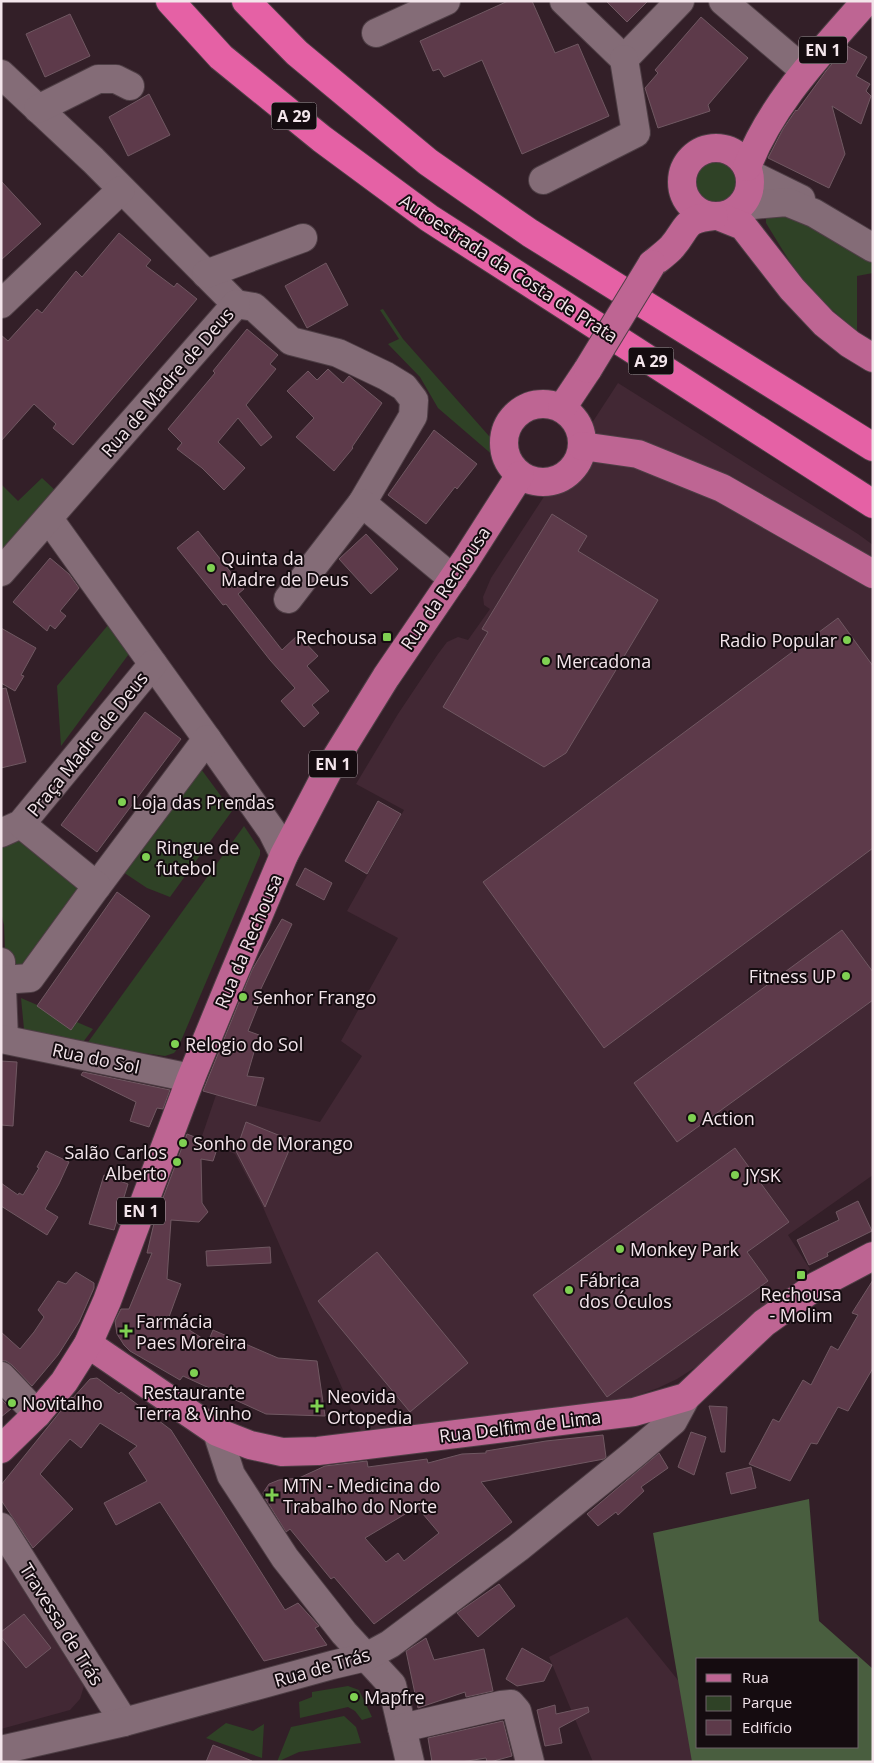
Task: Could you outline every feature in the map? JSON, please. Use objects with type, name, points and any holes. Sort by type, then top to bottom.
[{"type":"highway","name":"Autoestrada da Costa de Prata","points":[[170,1],[221,57],[322,139],[428,218],[873,504]]},
{"type":"highway","name":"A 29","points":[[246,1],[297,53],[428,162],[530,233],[873,447]]},
{"type":"main road","name":"EN 1","points":[[652,264],[671,248],[688,223],[738,197],[756,142],[782,100],[866,1]]},
{"type":"main road","name":"EN 1","points":[[562,408],[652,264],[661,239],[679,209],[683,191],[682,176],[688,163],[698,153],[737,138],[746,132],[782,100]]},
{"type":"main road","points":[[711,148],[732,152],[743,161],[738,197],[743,226],[792,289],[824,323],[850,344],[873,358]]},
{"type":"main road","points":[[683,191],[694,208],[707,215],[738,197]]},
{"type":"main road","points":[[738,197],[759,222],[773,248],[809,296],[840,325],[873,346]]},
{"type":"main road","points":[[536,404],[550,404],[562,408],[572,416],[579,427],[582,446],[576,464],[568,474],[556,480],[544,482],[531,480],[520,475],[511,465],[505,453],[504,440],[507,427],[514,416],[524,408],[536,404]]},
{"type":"main road","points":[[582,446],[638,454],[722,488],[873,574]]},
{"type":"main road","name":"Rua da Rechousa","points":[[1,1449],[37,1414],[64,1382],[88,1344],[107,1301],[191,1078],[284,854],[329,769],[391,669],[453,579],[520,475]]},
{"type":"main road","name":"Rua Delfim de Lima","points":[[88,1344],[217,1432],[250,1445],[282,1452],[318,1451],[634,1412],[686,1397],[764,1324],[816,1286],[873,1256]]},
{"type":"street","points":[[376,34],[446,1]]},
{"type":"street","points":[[543,180],[636,133],[624,59],[564,1]]},
{"type":"street","points":[[624,59],[680,1]]},
{"type":"street","points":[[724,1],[805,71]]},
{"type":"street","name":"Rua de Madre de Deus","points":[[1,74],[93,160],[236,304],[1,572]]},
{"type":"street","points":[[38,109],[98,79],[116,78],[130,86]]},
{"type":"street","points":[[1,304],[121,190]]},
{"type":"street","points":[[738,197],[787,202],[814,213],[873,248]]},
{"type":"street","points":[[206,274],[303,238]]},
{"type":"street","points":[[236,304],[254,307],[292,341],[338,353],[386,376],[404,387],[414,400],[413,416],[362,502],[288,599]]},
{"type":"street","points":[[362,502],[453,579]]},
{"type":"street","name":"Praça Madre de Deus","points":[[49,519],[208,739],[272,832],[284,854]]},
{"type":"street","name":"Praça Madre de Deus","points":[[97,886],[11,829],[152,664]]},
{"type":"street","points":[[2,980],[30,978],[208,739]]},
{"type":"street","points":[[1,962],[3,1039]]},
{"type":"street","name":"Rua do Sol","points":[[3,1039],[191,1078]]},
{"type":"street","points":[[1,1376],[37,1414]]},
{"type":"street","name":"Rua de Trás","points":[[1,1750],[124,1722],[322,1668],[366,1658],[390,1644],[518,1548],[642,1447],[673,1421],[686,1397]]},
{"type":"street","points":[[634,1412],[641,1428],[642,1447]]},
{"type":"street","points":[[217,1432],[231,1475],[284,1558],[344,1633],[392,1685],[410,1762]]},
{"type":"street","name":"Travessa de Trás","points":[[1,1527],[124,1722]]},
{"type":"street","points":[[402,1728],[511,1704],[517,1711],[530,1762]]},
{"type":"shaded area","points":[[618,383],[873,545],[873,1175],[788,1235],[810,1269],[710,1358],[677,1379],[622,1401],[364,1438],[262,1205],[235,1154],[201,1139],[216,1095],[320,1122],[362,1056],[341,1041],[398,938],[347,911],[404,810],[356,784],[398,714],[447,642],[458,637],[468,640],[490,609],[484,605],[483,597],[491,578]]},
{"type":"shaded area","points":[[1,1544],[83,1679],[84,1686],[80,1699],[70,1710],[1,1729]]},
{"type":"shaded area","points":[[627,1617],[696,1703],[696,1748],[743,1762],[593,1762],[549,1657]]},
{"type":"green space","points":[[716,159],[729,163],[735,169],[739,182],[735,195],[729,201],[716,205],[703,201],[697,195],[693,182],[697,169],[703,163]]},
{"type":"green space","points":[[788,206],[873,257],[873,273],[857,276],[857,332],[812,292],[790,262],[766,223],[766,217]]},
{"type":"green space","points":[[383,309],[403,339],[494,440],[498,447],[495,457],[438,408],[420,377],[388,344],[399,339],[380,310]]},
{"type":"green space","points":[[42,478],[56,491],[1,553],[1,484],[18,501]]},
{"type":"green space","points":[[114,618],[134,647],[61,746],[57,686]]},
{"type":"green space","points":[[201,769],[232,811],[170,897],[147,888],[117,868]]},
{"type":"green space","points":[[244,826],[260,850],[260,855],[178,1048],[174,1053],[165,1056],[86,1045]]},
{"type":"green space","points":[[21,828],[91,887],[27,976],[6,977],[4,925],[1,912],[1,837]]},
{"type":"green space","points":[[21,998],[93,1029],[83,1042],[24,1029]]},
{"type":"green space","points":[[809,1499],[819,1621],[873,1669],[873,1762],[692,1762],[653,1533]]},
{"type":"green space","points":[[348,1686],[359,1690],[372,1717],[362,1720],[355,1711],[348,1707],[300,1718],[299,1702],[312,1697],[312,1692]]},
{"type":"green space","points":[[344,1716],[356,1727],[361,1743],[299,1752],[277,1762],[291,1727]]},
{"type":"green space","points":[[226,1723],[253,1731],[264,1724],[262,1758],[206,1738]]},
{"type":"building","points":[[508,1],[532,1],[555,53],[578,44],[609,116],[522,154],[482,60],[444,77],[439,69],[433,71],[420,41]]},
{"type":"building","points":[[606,1],[648,1],[627,22]]},
{"type":"building","points":[[70,14],[90,56],[45,77],[26,34]]},
{"type":"building","points":[[701,17],[748,58],[708,105],[710,111],[658,128],[645,88],[658,73],[655,70]]},
{"type":"building","points":[[847,46],[867,57],[856,76],[870,84],[866,91],[871,96],[861,124],[832,106],[845,154],[829,188],[768,158],[783,129],[796,110]]},
{"type":"building","points":[[149,94],[170,135],[128,156],[109,117]]},
{"type":"building","points":[[1,181],[41,224],[1,260]]},
{"type":"building","points":[[119,233],[151,260],[146,266],[174,287],[177,283],[197,299],[73,445],[53,428],[56,424],[34,404],[1,441],[1,335],[8,341],[37,309],[42,313],[76,271],[82,277]]},
{"type":"building","points":[[326,263],[348,305],[307,328],[285,286]]},
{"type":"building","points":[[247,329],[278,355],[270,364],[276,369],[246,405],[272,437],[261,446],[238,418],[218,442],[245,468],[224,490],[202,468],[177,449],[182,443],[168,429],[215,373],[213,371]]},
{"type":"building","points":[[328,369],[343,383],[349,376],[382,403],[353,448],[334,471],[296,437],[314,418],[287,391],[308,371],[317,380]]},
{"type":"building","points":[[434,430],[477,464],[457,489],[455,487],[426,524],[388,495]]},
{"type":"building","name":"Mercadona","points":[[552,514],[587,536],[578,551],[658,600],[566,753],[544,767],[443,707],[488,632],[482,629]]},
{"type":"building","points":[[198,531],[244,589],[238,594],[282,650],[298,635],[318,656],[307,666],[329,691],[312,705],[319,713],[304,727],[281,701],[295,688],[270,660],[226,604],[223,605],[177,548]]},
{"type":"building","points":[[366,534],[398,569],[371,594],[339,559]]},
{"type":"building","points":[[50,558],[69,574],[79,588],[60,611],[66,616],[55,629],[50,625],[47,631],[13,602]]},
{"type":"building","points":[[838,618],[873,666],[873,848],[604,1048],[483,882]]},
{"type":"building","points":[[1,628],[36,648],[21,675],[24,676],[15,691],[1,683]]},
{"type":"building","points":[[6,688],[26,762],[1,768],[1,689]]},
{"type":"building","points":[[145,712],[181,739],[97,852],[61,825]]},
{"type":"building","points":[[378,801],[401,814],[367,874],[345,861]]},
{"type":"building","points":[[305,868],[332,883],[324,900],[296,885]]},
{"type":"building","points":[[117,892],[150,916],[71,1030],[37,1006]]},
{"type":"building","points":[[282,919],[292,924],[258,995],[262,996],[248,1031],[259,1035],[247,1076],[264,1078],[256,1106],[203,1091],[252,970]]},
{"type":"building","points":[[842,930],[873,972],[873,1000],[677,1142],[634,1083]]},
{"type":"building","points":[[1,1061],[17,1062],[13,1126],[1,1125]]},
{"type":"building","points":[[83,1072],[170,1090],[163,1109],[157,1108],[149,1127],[130,1121],[136,1102],[81,1075]]},
{"type":"building","points":[[246,1122],[293,1141],[265,1207],[236,1151]]},
{"type":"building","points":[[187,1134],[218,1146],[213,1161],[201,1159],[202,1203],[208,1212],[199,1222],[171,1220],[167,1279],[181,1284],[169,1317],[208,1342],[213,1330],[278,1358],[317,1361],[325,1416],[266,1414],[183,1376],[180,1380],[130,1351],[117,1334],[115,1321],[121,1309],[129,1309],[152,1253],[147,1253],[155,1219]]},
{"type":"building","points":[[735,1148],[789,1222],[747,1252],[768,1281],[607,1397],[533,1295]]},
{"type":"building","points":[[46,1151],[69,1162],[45,1209],[58,1217],[47,1235],[1,1206],[1,1183],[18,1195],[19,1193],[23,1195],[39,1168],[37,1167]]},
{"type":"building","points":[[104,1175],[128,1184],[114,1230],[89,1224]]},
{"type":"building","points":[[858,1201],[872,1231],[827,1253],[828,1256],[809,1265],[797,1240],[839,1220],[836,1212]]},
{"type":"building","points":[[270,1247],[271,1263],[207,1266],[206,1251]]},
{"type":"building","points":[[377,1252],[468,1363],[410,1412],[318,1301]]},
{"type":"building","points":[[76,1272],[94,1283],[94,1288],[79,1322],[58,1355],[32,1386],[12,1365],[6,1361],[1,1361],[1,1332],[20,1349],[44,1317],[38,1310],[58,1281],[66,1284]]},
{"type":"building","points":[[873,1280],[873,1368],[848,1411],[838,1407],[817,1444],[811,1443],[790,1481],[749,1464],[773,1419],[779,1422],[803,1380],[811,1385],[831,1346],[838,1350],[858,1315],[852,1313]]},
{"type":"building","points":[[97,1378],[119,1394],[121,1392],[171,1430],[285,1610],[298,1603],[319,1626],[315,1628],[327,1645],[264,1661],[160,1502],[116,1525],[104,1503],[147,1481],[129,1453],[137,1446],[100,1423],[81,1448],[70,1439],[40,1474],[73,1509],[33,1548],[1,1500],[1,1485],[72,1397],[90,1379]]},
{"type":"building","points":[[1,1399],[11,1409],[1,1417]]},
{"type":"building","points":[[709,1406],[727,1407],[725,1452],[721,1452]]},
{"type":"building","points":[[691,1432],[706,1437],[694,1475],[678,1467]]},
{"type":"building","points":[[603,1435],[606,1457],[604,1459],[481,1482],[512,1522],[374,1624],[334,1577],[331,1579],[290,1529],[286,1532],[263,1493],[269,1484],[279,1480],[299,1478],[325,1466],[367,1461],[368,1467],[427,1459],[428,1463],[462,1454],[486,1453],[486,1451],[546,1441]],"holes":[[[417,1507],[439,1533],[404,1561],[398,1553],[386,1562],[365,1538]]]},
{"type":"building","points":[[659,1453],[668,1468],[641,1487],[644,1491],[618,1515],[616,1512],[598,1526],[587,1514]]},
{"type":"building","points":[[751,1467],[756,1488],[731,1494],[726,1473]]},
{"type":"building","points":[[499,1584],[515,1606],[478,1637],[457,1613]]},
{"type":"building","points":[[24,1614],[51,1648],[26,1668],[1,1637],[1,1632]]},
{"type":"building","points":[[426,1638],[434,1660],[484,1649],[493,1691],[466,1697],[465,1692],[418,1708],[406,1651]]},
{"type":"building","points":[[522,1648],[552,1665],[544,1681],[517,1686],[506,1679]]},
{"type":"building","points":[[555,1705],[556,1714],[588,1707],[589,1712],[559,1728],[562,1743],[545,1746],[537,1710]]},
{"type":"building","points":[[503,1721],[512,1756],[490,1762],[487,1762],[486,1758],[461,1762],[432,1762],[428,1738]]},
{"type":"building","points":[[213,1745],[252,1761],[252,1762],[206,1762]]},
{"type":"place","name":"Quinta da Madre de Deus","points":[[211,568]]},
{"type":"place","name":"Rechousa","points":[[387,637]]},
{"type":"place","name":"Radio Popular","points":[[847,640]]},
{"type":"place","name":"Mercadona","points":[[546,661]]},
{"type":"place","name":"Loja das Prendas","points":[[122,802]]},
{"type":"place","name":"Ringue de futebol","points":[[146,857]]},
{"type":"place","name":"Fitness UP","points":[[846,976]]},
{"type":"place","name":"Senhor Frango","points":[[243,997]]},
{"type":"place","name":"Relogio do Sol","points":[[175,1044]]},
{"type":"place","name":"Action","points":[[692,1118]]},
{"type":"place","name":"Sonho de Morango","points":[[183,1143]]},
{"type":"place","name":"Salão Carlos Alberto","points":[[177,1162]]},
{"type":"place","name":"JYSK","points":[[735,1175]]},
{"type":"place","name":"Monkey Park","points":[[620,1249]]},
{"type":"place","name":"Rechousa - Molim","points":[[801,1275]]},
{"type":"place","name":"Fábrica dos Óculos","points":[[569,1290]]},
{"type":"place","name":"Farmácia Paes Moreira","points":[[126,1331]]},
{"type":"place","name":"Restaurante Terra & Vinho","points":[[194,1373]]},
{"type":"place","name":"Novitalho","points":[[12,1403]]},
{"type":"place","name":"Neovida Ortopedia","points":[[317,1406]]},
{"type":"place","name":"MTN - Medicina do Trabalho do Norte","points":[[272,1495]]},
{"type":"place","name":"Mapfre","points":[[354,1697]]}]
